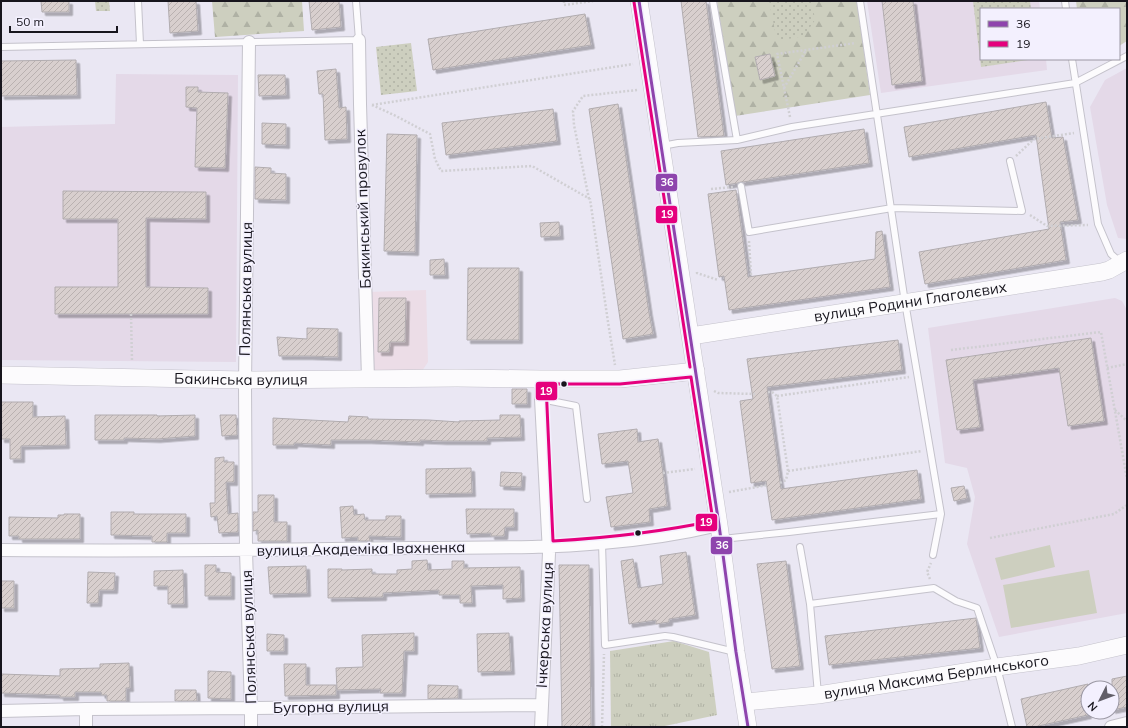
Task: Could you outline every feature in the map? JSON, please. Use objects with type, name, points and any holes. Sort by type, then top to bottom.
[{"type":"street","points":[[639,1],[691,336],[748,727]]},
{"type":"street","name":"Бакинський провулок","points":[[359,40],[368,378]]},
{"type":"street","name":"Полянська вулиця","points":[[249,42],[245,380],[246,551],[251,727]]},
{"type":"street","name":"вулиця Родини Глаголєвих","points":[[691,336],[1102,272],[1125,264]]},
{"type":"street","name":"Бакинська вулиця","points":[[1,376],[245,380],[368,378],[620,379],[696,371]]},
{"type":"street","name":"Ічкерська вулиця","points":[[541,379],[548,546],[541,727]]},
{"type":"street","name":"вулиця Академіка Івахненка","points":[[1,550],[246,551],[548,546],[602,543],[702,529],[720,532]]},
{"type":"street","name":"вулиця Максима Берлинського","points":[[745,702],[818,695],[997,667],[1079,656],[1127,645]]},
{"type":"street","name":"Бугорна вулиця","points":[[1,711],[541,705]]},
{"type":"street","points":[[86,709],[86,727]]},
{"type":"street","points":[[1111,727],[1127,723]]},
{"type":"lane","points":[[138,1],[140,44]]},
{"type":"lane","points":[[1,47],[359,40],[356,1]]},
{"type":"lane","points":[[713,1],[737,140]]},
{"type":"lane","points":[[860,1],[906,303],[941,514],[934,555]]},
{"type":"lane","points":[[1072,60],[1098,224],[1111,254],[1125,264]]},
{"type":"lane","points":[[662,146],[737,140],[792,127],[1075,83],[1119,60]]},
{"type":"lane","points":[[741,186],[749,232],[892,208],[1022,210],[1010,161]]},
{"type":"lane","points":[[541,399],[576,406],[587,499]]},
{"type":"lane","points":[[720,532],[789,532],[941,514]]},
{"type":"lane","points":[[602,543],[605,645],[665,636],[736,652]]},
{"type":"lane","points":[[800,547],[810,604],[818,695]]},
{"type":"lane","points":[[810,604],[934,588],[956,601],[977,608],[997,667],[1012,727]]},
{"type":"path","points":[[564,1],[564,5],[593,1]]},
{"type":"path","points":[[792,127],[777,54],[867,41]]},
{"type":"path","points":[[784,88],[806,50]]},
{"type":"path","points":[[360,104],[372,105],[633,64]]},
{"type":"path","points":[[620,379],[616,366],[608,322],[590,199],[574,125],[573,111],[583,96],[637,90]]},
{"type":"path","points":[[372,105],[430,134],[435,159],[441,171],[532,166],[590,199]]},
{"type":"path","points":[[1010,161],[1034,139],[1084,132]]},
{"type":"path","points":[[711,189],[720,189]]},
{"type":"path","points":[[1022,210],[1047,226],[1098,224]]},
{"type":"path","points":[[749,232],[751,275]]},
{"type":"path","points":[[696,266],[697,273],[718,280]]},
{"type":"path","points":[[131,314],[132,361]]},
{"type":"path","points":[[951,350],[1101,332],[1127,479]]},
{"type":"path","points":[[1107,368],[1127,364]]},
{"type":"path","points":[[777,396],[918,376]]},
{"type":"path","points":[[711,390],[718,393],[755,394]]},
{"type":"path","points":[[768,392],[772,392],[777,396],[788,471],[786,480],[780,483]]},
{"type":"path","points":[[1115,410],[1127,421]]},
{"type":"path","points":[[788,471],[930,450]]},
{"type":"path","points":[[663,473],[698,468]]},
{"type":"path","points":[[727,492],[768,484]]},
{"type":"path","points":[[990,538],[1114,514],[1127,505]]},
{"type":"path","points":[[934,555],[927,572],[934,588]]},
{"type":"path","points":[[602,727],[605,645]]},
{"type":"shaded area","points":[[867,1],[1039,1],[1040,8],[980,8],[980,60],[1046,60],[1047,70],[881,93]]},
{"type":"shaded area","points":[[1127,68],[1127,239],[1118,238],[1107,205],[1090,107],[1105,80]]},
{"type":"shaded area","points":[[116,74],[238,75],[236,362],[1,360],[1,127],[115,124]]},
{"type":"shaded area","points":[[426,290],[428,362],[422,371],[372,372],[369,292]]},
{"type":"shaded area","points":[[1115,298],[1122,301],[1127,310],[1127,613],[999,637],[967,544],[975,497],[967,468],[945,463],[928,328]]},
{"type":"green space","points":[[95,1],[109,1],[110,11],[96,11]]},
{"type":"green space","points":[[212,1],[302,1],[304,31],[215,37]]},
{"type":"green space","points":[[717,1],[857,1],[870,95],[735,116]]},
{"type":"green space","points":[[769,1],[812,1],[815,20],[804,36],[777,41]]},
{"type":"green space","points":[[973,1],[1030,1],[1031,8],[980,8],[980,59]]},
{"type":"green space","points":[[1076,1],[1127,1],[1127,41],[1120,45],[1120,8],[1077,8]]},
{"type":"green space","points":[[411,43],[417,91],[381,95],[376,47]]},
{"type":"green space","points":[[980,60],[1028,60],[981,67]]},
{"type":"green space","points":[[1050,545],[1055,567],[1001,580],[995,558]]},
{"type":"green space","points":[[1089,570],[1097,613],[1011,628],[1003,585]]},
{"type":"green space","points":[[674,641],[709,652],[717,715],[660,727],[611,727],[610,651]]},
{"type":"building","points":[[41,1],[69,1],[69,12],[42,12]]},
{"type":"building","points":[[168,1],[196,1],[198,31],[170,33]]},
{"type":"building","points":[[309,1],[339,1],[341,27],[312,30]]},
{"type":"building","points":[[681,1],[706,1],[724,136],[698,137]]},
{"type":"building","points":[[882,1],[913,1],[922,81],[892,85]]},
{"type":"building","points":[[585,14],[591,45],[433,70],[428,39]]},
{"type":"building","points":[[770,54],[775,76],[760,80],[755,57]]},
{"type":"building","points":[[76,60],[77,95],[1,96],[1,61]]},
{"type":"building","points":[[336,69],[339,108],[346,107],[347,139],[325,140],[323,94],[319,94],[317,71]]},
{"type":"building","points":[[258,75],[285,75],[286,95],[259,96]]},
{"type":"building","points":[[186,87],[198,87],[198,92],[228,93],[225,168],[195,167],[197,108],[186,107]]},
{"type":"building","points":[[1046,102],[1052,138],[1063,137],[1078,220],[1060,222],[1066,260],[925,284],[919,252],[1049,229],[1036,135],[909,157],[904,127]]},
{"type":"building","points":[[618,104],[653,334],[623,339],[589,109]]},
{"type":"building","points":[[553,109],[557,141],[446,155],[442,123]]},
{"type":"building","points":[[262,123],[286,124],[286,145],[262,144]]},
{"type":"building","points":[[864,129],[869,163],[726,185],[721,151]]},
{"type":"building","points":[[387,134],[417,135],[415,252],[384,251]]},
{"type":"building","points":[[255,167],[271,168],[271,173],[286,174],[286,200],[255,199]]},
{"type":"building","points":[[736,190],[748,277],[875,259],[876,232],[882,231],[890,287],[729,310],[724,276],[719,277],[708,194]]},
{"type":"building","points":[[63,191],[206,192],[206,219],[146,218],[146,287],[208,288],[208,314],[55,314],[55,287],[118,287],[118,219],[63,219]]},
{"type":"building","points":[[559,222],[560,236],[541,237],[540,223]]},
{"type":"building","points":[[444,259],[445,275],[430,275],[430,260]]},
{"type":"building","points":[[468,268],[519,268],[519,340],[467,340]]},
{"type":"building","points":[[379,298],[406,298],[405,342],[390,342],[389,352],[378,352]]},
{"type":"building","points":[[307,328],[338,329],[338,357],[279,356],[277,337],[307,339]]},
{"type":"building","points":[[1091,338],[1104,421],[1068,426],[1059,368],[973,380],[980,427],[957,430],[946,360]]},
{"type":"building","points":[[898,340],[902,370],[767,387],[781,489],[917,470],[921,499],[772,520],[766,481],[751,483],[740,401],[753,399],[747,359]]},
{"type":"building","points":[[512,389],[527,389],[527,404],[512,404]]},
{"type":"building","points":[[1,402],[33,402],[33,417],[65,416],[66,445],[21,446],[21,459],[10,459],[10,439],[1,439]]},
{"type":"building","points":[[95,415],[195,415],[195,436],[157,439],[124,438],[124,440],[95,440]]},
{"type":"building","points":[[220,415],[236,415],[237,435],[222,436]]},
{"type":"building","points":[[500,415],[520,415],[521,437],[487,438],[487,441],[420,440],[420,442],[331,440],[331,445],[294,443],[294,445],[273,445],[273,418],[348,422],[349,416],[368,417],[368,419],[459,422],[500,420]]},
{"type":"building","points":[[637,429],[638,442],[658,439],[667,506],[649,509],[650,522],[611,527],[606,497],[633,493],[628,461],[602,464],[598,434]]},
{"type":"building","points":[[224,457],[224,462],[234,462],[234,482],[226,482],[228,514],[238,513],[238,532],[219,533],[217,516],[211,517],[210,503],[215,503],[215,458]]},
{"type":"building","points":[[471,468],[472,493],[426,494],[426,469]]},
{"type":"building","points":[[501,472],[522,473],[521,487],[500,486]]},
{"type":"building","points":[[964,486],[967,498],[954,501],[951,488]]},
{"type":"building","points":[[258,495],[274,495],[274,522],[287,522],[287,541],[258,541],[258,530],[253,531],[253,512],[258,512]]},
{"type":"building","points":[[353,506],[354,515],[364,514],[365,520],[386,520],[386,516],[401,516],[401,537],[369,536],[370,541],[358,541],[358,537],[342,538],[340,507]]},
{"type":"building","points":[[466,509],[514,509],[514,527],[505,527],[504,536],[491,536],[491,533],[467,534]]},
{"type":"building","points":[[111,512],[134,512],[134,514],[186,514],[186,533],[167,533],[167,542],[152,542],[152,536],[111,535]]},
{"type":"building","points":[[80,514],[80,539],[19,539],[19,536],[9,536],[9,517],[58,518],[58,515]]},
{"type":"building","points":[[686,552],[695,615],[669,619],[669,622],[656,624],[656,620],[629,624],[621,561],[633,559],[638,588],[663,584],[660,556]]},
{"type":"building","points":[[427,560],[428,570],[452,569],[452,561],[464,561],[464,568],[520,567],[521,598],[503,599],[503,585],[471,586],[472,603],[460,603],[460,595],[439,595],[439,590],[383,593],[383,597],[328,598],[328,569],[372,569],[372,574],[397,574],[397,570],[412,569],[412,561]]},
{"type":"building","points":[[786,561],[800,666],[772,669],[757,564]]},
{"type":"building","points":[[205,565],[216,565],[216,572],[231,573],[231,596],[205,596]]},
{"type":"building","points":[[559,565],[589,565],[591,727],[562,727]]},
{"type":"building","points":[[306,566],[307,593],[270,594],[268,567]]},
{"type":"building","points":[[183,570],[184,604],[168,604],[168,586],[154,586],[154,571]]},
{"type":"building","points":[[88,572],[115,573],[114,590],[99,590],[98,603],[87,603]]},
{"type":"building","points":[[1,581],[14,581],[14,608],[1,608]]},
{"type":"building","points":[[976,618],[980,648],[829,665],[825,636]]},
{"type":"building","points":[[414,633],[414,651],[404,651],[402,693],[380,693],[381,689],[337,690],[336,668],[363,667],[362,635]]},
{"type":"building","points":[[509,633],[511,671],[478,672],[477,634]]},
{"type":"building","points":[[267,634],[284,635],[284,651],[267,651]]},
{"type":"building","points":[[129,663],[130,688],[126,688],[126,701],[107,701],[107,695],[102,695],[101,692],[75,692],[75,697],[1,693],[1,674],[60,676],[60,669],[100,668],[100,664]]},
{"type":"building","points":[[284,664],[306,664],[306,685],[336,685],[336,695],[285,696]]},
{"type":"building","points":[[208,671],[231,672],[231,699],[208,698]]},
{"type":"building","points":[[1127,676],[1127,707],[1120,708],[1120,680],[1112,679]]},
{"type":"building","points":[[428,685],[458,686],[458,698],[428,699]]},
{"type":"building","points":[[1080,686],[1080,717],[1034,727],[1027,727],[1021,699]]},
{"type":"building","points":[[175,690],[196,690],[197,701],[175,701]]},
{"type":"transit line","name":"36","points":[[639,1],[719,525],[736,652],[748,727]]},
{"type":"transit line","name":"19","points":[[634,2],[690,367]]},
{"type":"transit line","name":"19","points":[[691,377],[713,521],[633,534],[553,541],[546,384],[620,384],[691,377]]}]
